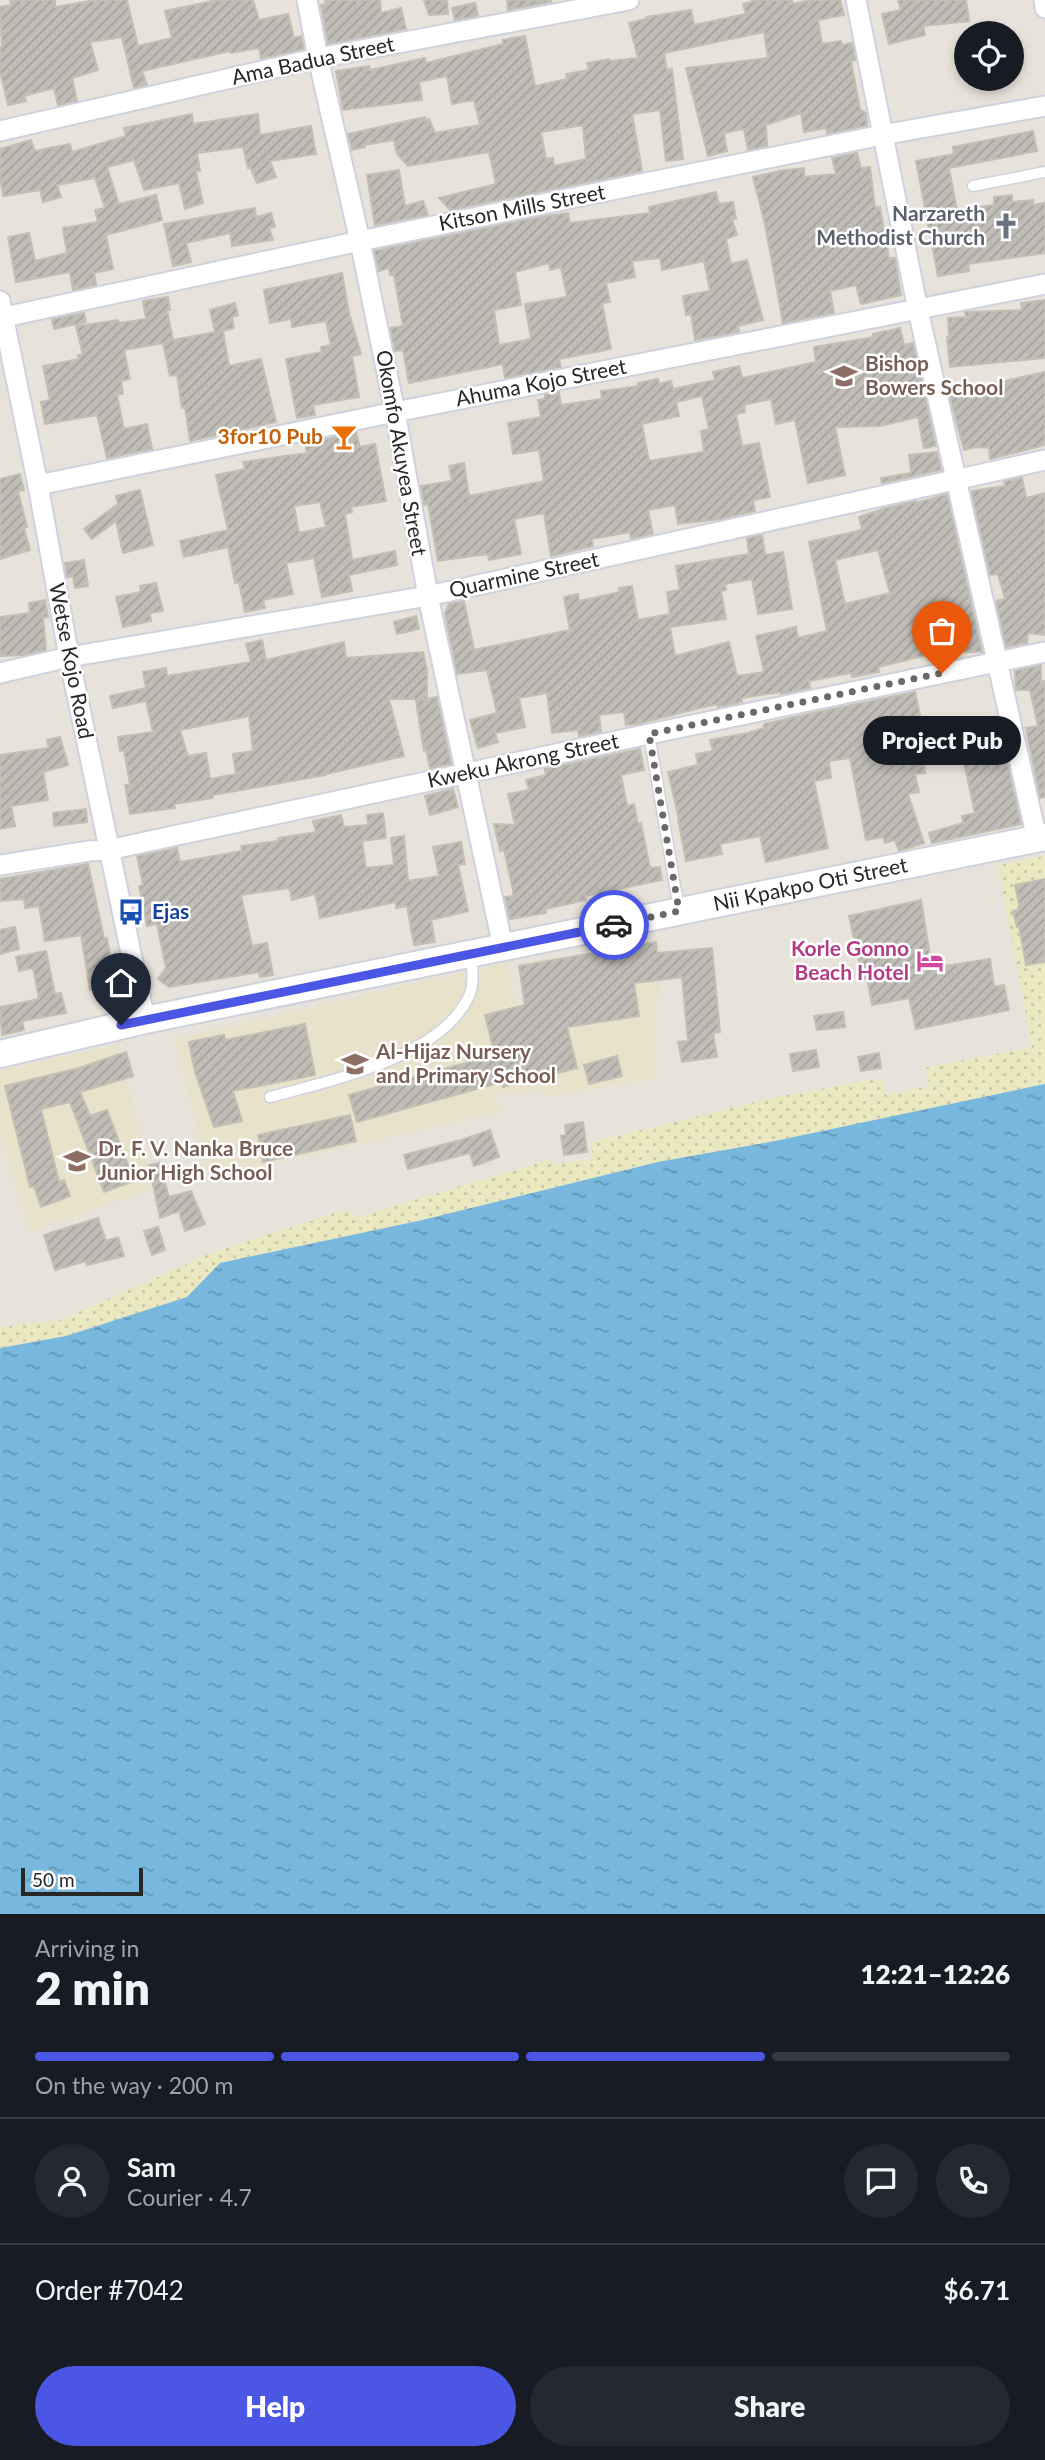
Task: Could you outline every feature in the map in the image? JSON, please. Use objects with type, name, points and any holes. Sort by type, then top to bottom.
[{"type":"main road","name":"Nii Kpakpo Oti Street","points":[[0,1054],[145,1020],[1041,838]]},
{"type":"street","name":"Okomfo Akuyea Street","points":[[307,0],[360,241],[395,412],[428,596],[503,947]]},
{"type":"street","name":"Ama Badua Street","points":[[0,131],[318,58],[629,0]]},
{"type":"street","points":[[856,0],[918,310],[996,661],[1041,838]]},
{"type":"street","points":[[1044,0],[1045,8]]},
{"type":"street","name":"Kitson Mills Street","points":[[1,312],[882,135],[1045,106]]},
{"type":"street","name":"Ahuma Kojo Street","points":[[38,485],[1045,284]]},
{"type":"street","name":"Wetse Kojo Road","points":[[1,312],[38,485],[108,850],[145,1020]]},
{"type":"street","name":"Quarmine Street","points":[[0,673],[69,657],[428,596],[1045,460]]},
{"type":"street","name":"Kweku Akrong Street","points":[[0,865],[108,850],[1045,652]]},
{"type":"lane","points":[[973,186],[1045,172]]},
{"type":"lane","points":[[649,734],[679,911]]},
{"type":"lane","points":[[270,1097],[364,1071],[419,1046],[455,1018],[470,996],[473,978],[471,954]]},
{"type":"shaded area","points":[[656,942],[661,979],[656,1012],[656,1078],[543,1097],[517,963]]},
{"type":"shaded area","name":"Al-Hijaz Nursery and Primary School","points":[[507,962],[535,1090],[495,1096],[500,1112],[210,1178],[174,1039]]},
{"type":"shaded area","name":"Dr. F. V. Nanka Bruce Junior High School","points":[[119,1045],[153,1189],[30,1232],[0,1134],[0,1070]]},
{"type":"sand","points":[[1045,856],[1045,1084],[770,1142],[658,1162],[418,1221],[220,1263],[187,1297],[66,1336],[0,1348],[0,1327],[61,1320],[211,1253],[348,1209],[354,1218],[552,1159],[554,1165],[592,1159],[592,1142],[776,1097],[883,1078],[886,1095],[930,1086],[924,1068],[1032,1047],[998,865]]},
{"type":"water","points":[[1045,1084],[1045,1914],[0,1914],[0,1348],[66,1336],[187,1297],[220,1263],[418,1221],[658,1162],[770,1142]]},
{"type":"building","points":[[10,0],[55,0],[55,7],[96,0],[127,0],[138,46],[172,38],[165,11],[217,0],[253,0],[259,20],[288,14],[294,38],[301,36],[304,49],[261,59],[259,48],[230,51],[142,71],[147,85],[134,88],[122,37],[90,42],[98,70],[72,78],[77,101],[58,105],[54,88],[24,96],[26,101],[8,105],[0,71],[0,7],[11,5]]},
{"type":"building","points":[[325,0],[380,0],[381,13],[401,8],[406,29],[328,44],[321,5],[326,4]]},
{"type":"building","points":[[424,0],[447,0],[448,14],[429,15]]},
{"type":"building","points":[[507,0],[551,0],[551,2],[508,10]]},
{"type":"building","points":[[756,0],[792,0],[792,4],[812,0],[840,0],[844,15],[818,20],[822,44],[841,41],[842,45],[852,43],[856,60],[851,61],[860,109],[866,113],[867,126],[827,134],[826,128],[804,132],[801,113],[766,125],[767,146],[748,150],[744,129],[724,133],[727,151],[708,156],[686,68],[768,58],[764,32],[664,53],[667,70],[672,69],[683,159],[666,161],[660,110],[632,114],[642,171],[450,210],[439,198],[496,184],[489,152],[408,166],[397,154],[394,140],[352,150],[348,134],[425,117],[425,120],[429,119],[435,133],[480,125],[474,100],[452,104],[447,76],[419,82],[422,100],[343,110],[336,71],[369,66],[370,70],[425,58],[426,63],[525,36],[535,86],[567,79],[566,74],[589,70],[587,63],[638,58],[629,23],[646,17],[691,10],[694,25],[746,14],[743,4]],"holes":[[[583,126],[586,159],[554,166],[553,158],[546,159],[541,132]]]},
{"type":"building","points":[[898,0],[966,0],[969,21],[923,26],[925,35],[889,44],[882,14],[901,10]]},
{"type":"building","points":[[475,3],[478,16],[455,20],[452,8]]},
{"type":"building","points":[[192,114],[193,124],[258,114],[260,135],[311,126],[316,154],[270,161],[276,177],[257,183],[250,167],[248,168],[243,147],[197,153],[200,171],[196,171],[203,203],[185,209],[179,183],[144,190],[134,160],[107,167],[119,204],[156,195],[162,220],[106,235],[113,269],[94,273],[96,285],[73,290],[70,272],[16,282],[8,237],[29,233],[35,261],[67,253],[63,228],[98,222],[95,210],[105,208],[95,178],[57,185],[61,197],[43,202],[40,190],[3,196],[0,149],[31,140],[35,151],[70,144],[72,152],[126,136],[124,128]]},
{"type":"building","points":[[1033,131],[1037,151],[949,168],[957,210],[994,205],[994,197],[1012,195],[1012,202],[1033,200],[1033,205],[1045,203],[1045,253],[968,264],[969,271],[938,276],[916,161],[954,154],[953,147]]},
{"type":"building","points":[[857,153],[861,168],[870,167],[875,207],[880,207],[889,258],[895,258],[901,295],[861,304],[856,285],[830,291],[834,313],[783,323],[765,224],[753,177],[804,168],[804,177],[836,174],[832,158]]},
{"type":"building","points":[[399,170],[405,206],[423,201],[428,215],[375,225],[367,175]]},
{"type":"building","points":[[716,192],[719,204],[733,202],[736,219],[732,219],[737,235],[726,239],[731,264],[747,260],[763,320],[738,326],[739,332],[695,340],[691,314],[686,315],[683,296],[710,291],[704,261],[662,270],[660,258],[632,261],[635,277],[606,283],[610,302],[602,303],[611,349],[559,359],[561,367],[505,378],[503,364],[409,383],[403,350],[395,351],[390,328],[403,326],[394,275],[390,275],[389,268],[379,271],[374,251],[533,218],[568,213],[570,223],[650,213],[649,207]],"holes":[[[549,263],[550,270],[561,267],[567,297],[525,304],[531,339],[499,345],[494,310],[521,305],[515,272]]]},
{"type":"building","points":[[255,208],[256,217],[271,213],[275,227],[269,228],[273,240],[232,246],[230,233],[186,243],[191,262],[173,266],[164,224]]},
{"type":"building","points":[[342,273],[349,313],[361,354],[352,356],[359,397],[313,405],[315,415],[297,418],[286,359],[322,352],[321,347],[331,345],[326,321],[292,327],[291,319],[270,323],[264,290]]},
{"type":"building","points":[[168,297],[170,310],[167,310],[173,340],[215,332],[210,310],[235,303],[238,315],[232,317],[234,328],[223,331],[229,366],[261,359],[276,422],[190,441],[177,375],[170,376],[163,343],[124,350],[130,379],[121,381],[123,394],[117,395],[124,429],[147,424],[152,449],[107,458],[97,415],[45,424],[41,402],[50,400],[43,366],[79,359],[78,355],[83,355],[76,326],[146,319],[143,301]]},
{"type":"building","points":[[1045,300],[1045,358],[950,367],[948,318],[966,317],[965,312],[1022,310],[1021,303]]},
{"type":"building","points":[[84,313],[86,322],[54,329],[52,319]]},
{"type":"building","points":[[900,328],[904,345],[913,343],[936,446],[924,448],[918,417],[880,426],[835,427],[845,475],[808,483],[795,420],[776,424],[771,399],[744,405],[745,412],[736,414],[742,446],[759,443],[770,497],[753,500],[755,511],[721,519],[678,524],[675,505],[648,510],[653,534],[631,539],[630,532],[592,539],[593,546],[551,556],[544,513],[514,519],[521,554],[489,560],[488,554],[438,561],[428,504],[424,505],[421,486],[452,481],[449,466],[464,463],[469,496],[544,481],[539,450],[513,454],[508,423],[541,417],[538,400],[545,399],[545,395],[559,392],[561,405],[602,399],[601,391],[639,386],[638,383],[658,379],[659,384],[671,381],[673,389],[715,380],[713,372],[739,366],[742,378],[816,362],[814,347],[874,337],[873,334]],"holes":[[[702,396],[709,429],[701,431],[704,452],[649,461],[642,424],[679,416],[676,402]]]},
{"type":"building","points":[[1045,372],[1045,445],[990,459],[989,448],[964,450],[949,393]]},
{"type":"building","points":[[356,432],[360,447],[375,444],[386,501],[351,507],[352,512],[345,514],[352,560],[395,551],[397,565],[349,575],[352,591],[322,597],[314,558],[286,563],[293,594],[263,600],[265,608],[245,612],[239,582],[235,583],[228,547],[184,557],[180,541],[228,530],[216,475],[245,469],[243,462],[307,453],[305,444]],"holes":[[[320,502],[326,527],[299,533],[294,506]]]},
{"type":"building","points":[[937,452],[941,470],[882,483],[881,478],[911,473],[909,455]]},
{"type":"building","points":[[20,474],[24,490],[18,491],[30,550],[0,559],[0,479]]},
{"type":"building","points":[[1022,478],[1026,498],[1045,493],[1045,635],[1028,633],[1027,643],[1006,647],[996,601],[1005,599],[998,574],[990,575],[971,491],[1005,486],[1004,481]]},
{"type":"building","points":[[140,490],[153,545],[123,553],[116,521],[92,539],[84,529],[118,504],[116,496]]},
{"type":"building","points":[[947,494],[982,652],[940,652],[878,667],[879,672],[852,677],[851,673],[809,681],[810,688],[741,698],[742,702],[718,707],[717,704],[637,724],[626,725],[624,712],[599,715],[601,732],[579,736],[578,730],[552,733],[547,693],[519,698],[525,727],[495,733],[498,742],[478,748],[470,720],[497,713],[487,670],[457,674],[445,613],[449,604],[464,601],[474,650],[570,630],[564,597],[578,594],[579,601],[620,592],[619,588],[632,586],[638,620],[670,614],[667,592],[680,590],[676,566],[749,554],[747,538],[762,535],[765,555],[783,552],[792,609],[758,614],[752,579],[725,584],[726,590],[721,591],[726,619],[670,627],[675,656],[729,642],[737,676],[764,672],[756,636],[796,627],[798,638],[827,631],[809,542],[862,530],[859,517],[886,508]],"holes":[[[878,550],[890,593],[845,604],[835,560]]]},
{"type":"building","points":[[84,560],[88,586],[75,588],[73,576],[67,577],[65,563]]},
{"type":"building","points":[[156,583],[163,611],[150,613],[151,621],[123,627],[116,597],[141,592],[140,586]]},
{"type":"building","points":[[45,600],[48,617],[43,618],[46,650],[25,655],[0,656],[0,617],[30,613],[29,603]]},
{"type":"building","points":[[416,616],[419,629],[397,634],[394,622]]},
{"type":"building","points":[[262,640],[266,660],[344,642],[346,658],[423,652],[427,670],[427,699],[389,699],[404,756],[326,775],[213,795],[213,798],[174,804],[175,808],[130,814],[125,785],[130,785],[124,750],[120,751],[118,737],[153,732],[146,701],[113,708],[110,696],[146,688],[143,672],[166,668],[167,676],[251,662],[246,644]],"holes":[[[249,716],[253,751],[233,754],[236,774],[210,779],[206,753],[188,756],[180,730]]]},
{"type":"building","points":[[1041,665],[1041,682],[1045,681],[1045,797],[1040,798],[1026,728],[1038,726],[1030,690],[1016,690],[1015,671]]},
{"type":"building","points":[[915,692],[929,756],[923,757],[925,773],[915,774],[919,792],[908,794],[924,843],[899,851],[895,840],[885,843],[883,837],[866,840],[850,758],[829,761],[831,778],[814,781],[828,848],[766,862],[760,836],[720,844],[722,854],[686,861],[668,772],[698,765],[696,754],[713,751],[710,740],[748,733],[764,728],[764,724]]},
{"type":"building","points":[[437,697],[451,764],[430,768],[426,750],[424,751],[416,701]]},
{"type":"building","points":[[60,737],[68,765],[43,772],[48,800],[11,806],[15,826],[0,829],[0,755],[49,748],[47,740]]},
{"type":"building","points":[[640,749],[644,770],[621,775],[627,806],[634,804],[638,824],[641,823],[650,868],[660,867],[662,880],[585,896],[586,900],[545,909],[546,913],[510,919],[505,897],[513,896],[513,890],[504,850],[500,851],[494,824],[515,825],[508,794],[529,790],[526,780],[546,775],[545,769]]},
{"type":"building","points":[[977,755],[979,761],[1006,756],[1021,824],[932,843],[929,833],[963,823],[962,816],[975,813],[963,758]]},
{"type":"building","points":[[453,789],[458,807],[430,815],[425,796]]},
{"type":"building","points":[[86,809],[87,822],[54,826],[53,813]]},
{"type":"building","points":[[383,813],[386,838],[362,841],[366,868],[394,865],[391,838],[404,836],[408,881],[439,876],[433,847],[461,842],[465,864],[458,865],[468,911],[431,920],[435,942],[414,945],[407,906],[396,908],[396,902],[320,918],[315,894],[292,900],[289,888],[241,895],[252,946],[267,943],[273,975],[260,977],[259,972],[169,987],[158,979],[166,968],[157,924],[147,926],[139,886],[143,885],[137,856],[177,848],[180,862],[242,851],[241,846],[316,832],[313,821],[341,815],[344,827],[368,825],[367,815]]},
{"type":"building","points":[[88,864],[104,938],[107,938],[115,986],[90,990],[81,935],[45,941],[39,906],[25,908],[24,899],[0,901],[0,879]]},
{"type":"building","points":[[1045,879],[1045,962],[1026,965],[1019,926],[1017,927],[1013,911],[1020,909],[1015,885]]},
{"type":"building","points":[[921,900],[932,968],[990,959],[994,987],[1004,985],[1009,1010],[916,1029],[909,998],[872,1005],[867,978],[863,979],[849,916]]},
{"type":"building","points":[[15,927],[19,949],[0,954],[0,930]]},
{"type":"building","points":[[656,942],[657,953],[712,948],[720,1032],[713,1033],[717,1057],[682,1062],[678,1042],[688,1041],[682,977],[634,983],[639,1016],[567,1027],[577,1068],[503,1087],[502,1082],[357,1122],[349,1095],[495,1055],[485,1015],[525,1005],[519,966]]},
{"type":"building","points":[[46,951],[55,994],[61,993],[66,1013],[22,1021],[24,1030],[2,1035],[0,1007],[39,999],[33,968],[19,971],[16,957]]},
{"type":"building","points":[[843,1012],[845,1027],[817,1030],[814,1016]]},
{"type":"building","points":[[305,1024],[315,1075],[233,1091],[242,1121],[214,1127],[195,1072],[189,1042],[224,1035],[225,1040]]},
{"type":"building","points":[[816,1050],[819,1067],[793,1071],[790,1054]]},
{"type":"building","points":[[126,1052],[133,1076],[80,1092],[90,1116],[107,1110],[134,1181],[104,1192],[70,1102],[41,1109],[59,1182],[64,1180],[70,1196],[41,1207],[34,1186],[30,1187],[5,1086],[79,1068]]},
{"type":"building","points":[[879,1053],[881,1068],[861,1071],[858,1057]]},
{"type":"building","points":[[617,1056],[622,1076],[589,1084],[584,1065]]},
{"type":"building","points":[[350,1115],[356,1141],[263,1162],[258,1135]]},
{"type":"building","points":[[583,1122],[587,1152],[564,1155],[561,1136],[566,1135],[565,1125]]},
{"type":"building","points":[[490,1130],[499,1157],[474,1166],[470,1153],[408,1169],[404,1155]]},
{"type":"building","points":[[159,1163],[169,1197],[191,1191],[205,1224],[185,1231],[179,1211],[160,1218],[149,1165]]},
{"type":"building","points":[[98,1218],[106,1241],[118,1237],[124,1256],[87,1265],[86,1261],[55,1270],[44,1235]]},
{"type":"building","points":[[158,1227],[165,1250],[152,1255],[144,1231]]},
{"type":"way so far","points":[[614,925],[679,911],[649,734],[942,673]]},
{"type":"place","name":"Narzareth Methodist Church","points":[[1006,226]]},
{"type":"place","name":"Bishop Bowers School","points":[[844,376]]},
{"type":"place","name":"3for10 Pub","points":[[344,437]]},
{"type":"place","name":"Project Pub","points":[[942,673]]},
{"type":"place","name":"Ejas","points":[[131,912]]},
{"type":"place","name":"Korle Gonno Beach Hotel","points":[[930,961]]},
{"type":"place","name":"Al-Hijaz Nursery and Primary School","points":[[355,1064]]},
{"type":"place","name":"Dr. F. V. Nanka Bruce Junior High School","points":[[77,1161]]},
{"type":"route","points":[[121,1025],[614,925]]}]
